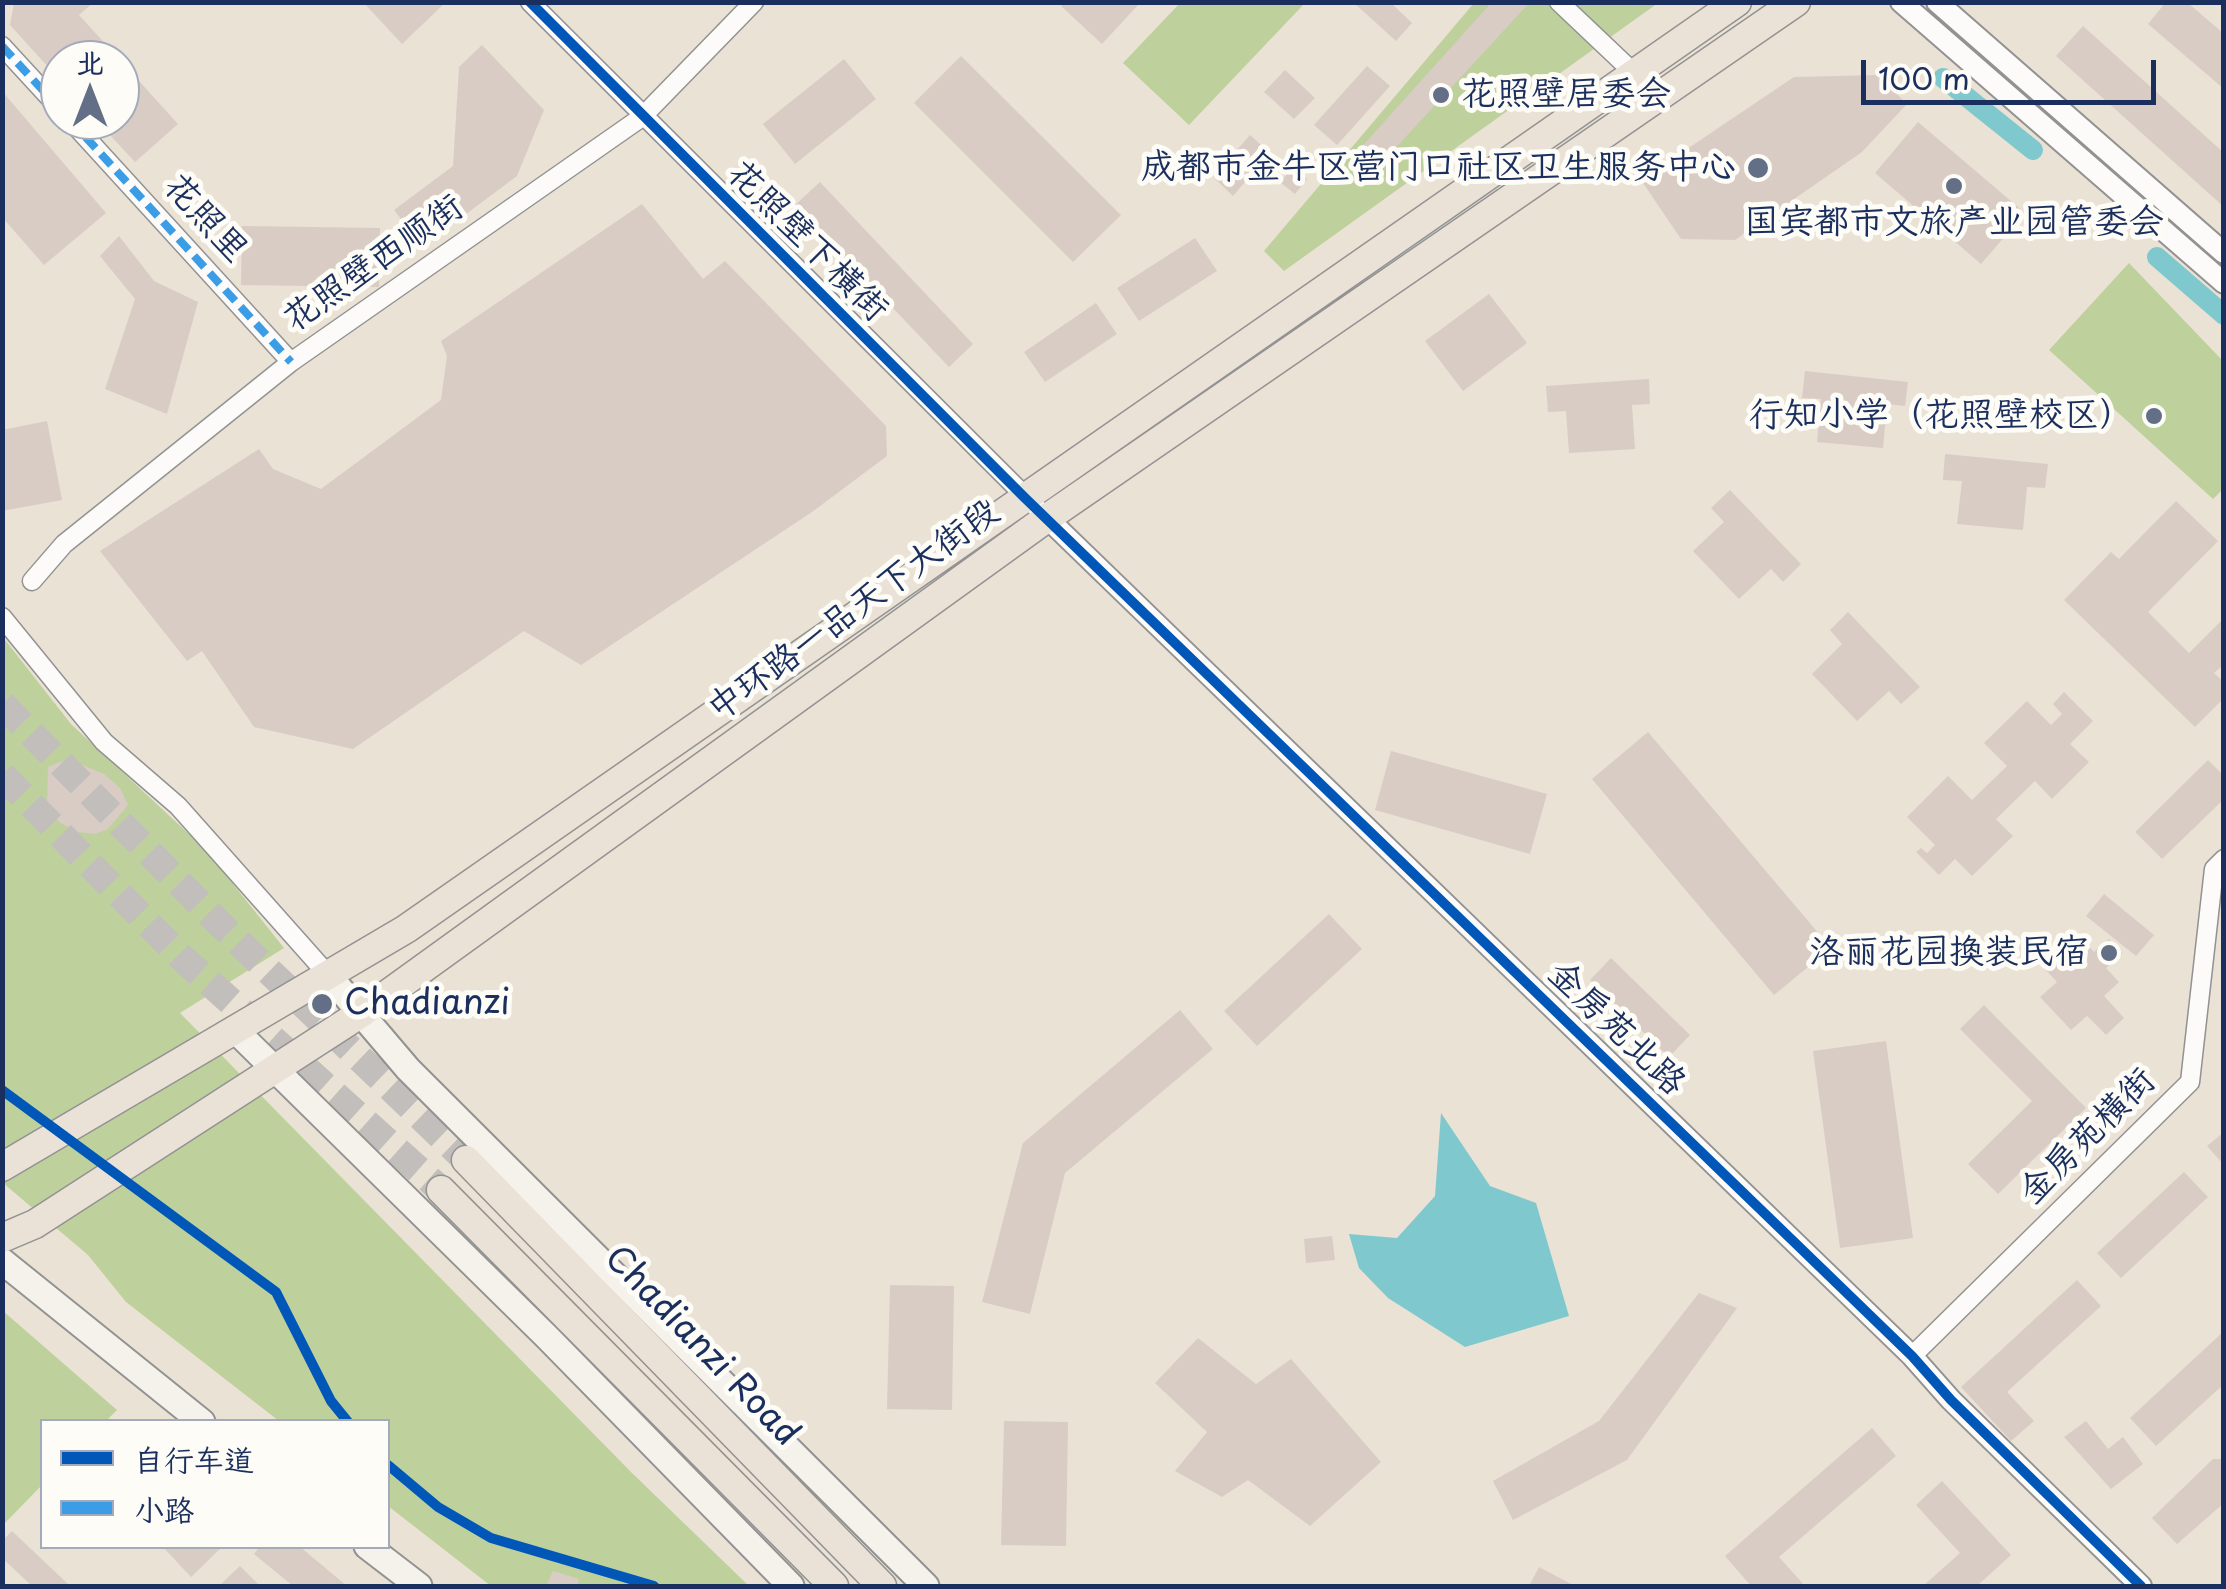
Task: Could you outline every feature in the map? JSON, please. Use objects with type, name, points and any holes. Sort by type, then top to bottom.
[{"type":"main road","name":"中环路一品天下大街段","points":[[2,1168],[406,929],[1737,2]]},
{"type":"main road","name":"中环路一品天下大街段","points":[[2,1238],[35,1224],[360,1014],[1046,518],[1796,2]]},
{"type":"main road","points":[[328,976],[408,1070],[926,1586]]},
{"type":"main road","points":[[236,1031],[547,1337],[791,1586]]},
{"type":"main road","name":"Chadianzi Road","points":[[466,1160],[882,1586]]},
{"type":"main road","points":[[441,1190],[834,1586]]},
{"type":"main road","points":[[2,1261],[198,1419]]},
{"type":"main road","points":[[370,1549],[419,1586]]},
{"type":"street","name":"花照壁下横街","points":[[530,2],[1046,518]]},
{"type":"street","name":"花照壁西顺街","points":[[32,582],[64,544],[291,362],[642,117],[754,2]]},
{"type":"street","points":[[1559,2],[1635,74]]},
{"type":"street","points":[[1901,2],[2224,283]]},
{"type":"street","points":[[1936,2],[2224,252]]},
{"type":"street","points":[[2,46],[40,87]]},
{"type":"street","name":"花照里","points":[[88,140],[291,362]]},
{"type":"street","name":"金房苑北路","points":[[1046,518],[1912,1356],[1951,1400],[2142,1586]]},
{"type":"street","points":[[2,617],[104,742],[178,806],[328,976]]},
{"type":"street","name":"金房苑横街","points":[[1912,1356],[2190,1082],[2214,869],[2224,859]]},
{"type":"green space","points":[[1180,2],[1305,3],[1189,125],[1123,63]]},
{"type":"green space","points":[[1474,3],[1658,3],[1284,271],[1264,251]]},
{"type":"green space","points":[[2129,263],[2223,361],[2223,489],[2213,499],[2049,350]]},
{"type":"green space","points":[[2,636],[71,724],[206,850],[284,948],[180,1013],[632,1473],[749,1586],[491,1586],[390,1508],[390,1419],[276,1419],[126,1302],[88,1255],[3,1183]]},
{"type":"green space","points":[[3,1311],[117,1410],[108,1419],[40,1419],[40,1487],[3,1525]]},
{"type":"water","points":[[1441,1113],[1490,1186],[1536,1203],[1569,1316],[1465,1347],[1388,1298],[1359,1268],[1349,1234],[1397,1238],[1435,1196]]},
{"type":"building","points":[[14,2],[94,2],[79,15],[102,40],[40,40],[40,58],[10,25]]},
{"type":"building","points":[[363,2],[446,2],[402,44]]},
{"type":"building","points":[[1064,2],[1138,5],[1102,44],[1061,6]]},
{"type":"building","points":[[1353,2],[1390,2],[1412,23],[1396,41]]},
{"type":"building","points":[[1492,2],[1530,2],[1366,180],[1348,162]]},
{"type":"building","points":[[2166,2],[2187,2],[2224,34],[2224,89],[2148,24]]},
{"type":"building","points":[[2083,26],[2224,153],[2224,207],[2056,56]]},
{"type":"building","points":[[482,45],[544,110],[517,176],[422,247],[394,210],[453,166],[459,67]]},
{"type":"building","points":[[961,56],[1121,215],[1073,262],[914,103]]},
{"type":"building","points":[[844,59],[876,99],[795,164],[763,124]]},
{"type":"building","points":[[1367,66],[1390,86],[1337,145],[1314,125]]},
{"type":"building","points":[[1285,70],[1315,98],[1294,119],[1264,92]]},
{"type":"building","points":[[1877,75],[1907,104],[1862,152],[1735,240],[1681,239],[1641,180],[1794,77]]},
{"type":"building","points":[[140,82],[178,124],[135,162],[115,140],[140,140]]},
{"type":"building","points":[[2,91],[106,213],[44,265],[2,217]]},
{"type":"building","points":[[1918,122],[2025,213],[1981,264],[1875,173]]},
{"type":"building","points":[[1250,135],[1270,153],[1233,196],[1213,177]]},
{"type":"building","points":[[1293,167],[1307,179],[1295,194],[1280,182]]},
{"type":"building","points":[[820,182],[973,344],[949,367],[795,205]]},
{"type":"building","points":[[642,204],[703,279],[725,261],[886,426],[887,456],[812,512],[581,665],[524,631],[353,749],[254,727],[202,651],[187,661],[100,551],[259,449],[273,469],[321,489],[441,400],[447,356],[441,341]]},
{"type":"building","points":[[242,226],[380,228],[379,287],[241,285]]},
{"type":"building","points":[[119,236],[154,281],[198,302],[167,414],[105,389],[135,299],[100,256]]},
{"type":"building","points":[[1195,238],[1217,271],[1139,321],[1117,288]]},
{"type":"building","points":[[1489,294],[1527,343],[1463,391],[1425,341]]},
{"type":"building","points":[[1096,303],[1117,334],[1045,382],[1024,352]]},
{"type":"building","points":[[1805,371],[1908,382],[1905,406],[1887,404],[1883,448],[1817,442],[1821,399],[1802,398]]},
{"type":"building","points":[[1649,379],[1650,404],[1632,405],[1635,449],[1569,453],[1566,411],[1548,412],[1546,386]]},
{"type":"building","points":[[47,421],[62,500],[2,511],[2,430]]},
{"type":"building","points":[[1945,454],[2048,464],[2045,488],[2027,487],[2023,530],[1957,524],[1962,481],[1943,480]]},
{"type":"building","points":[[1730,490],[1801,564],[1783,582],[1771,569],[1739,599],[1693,551],[1724,522],[1711,508]]},
{"type":"building","points":[[2176,501],[2218,541],[2148,612],[2189,653],[2224,618],[2224,664],[2214,673],[2224,682],[2224,698],[2195,727],[2064,600],[2111,552],[2119,559]]},
{"type":"building","points":[[1848,612],[1920,687],[1901,704],[1889,691],[1857,721],[1812,674],[1842,644],[1830,630]]},
{"type":"building","points":[[2064,692],[2093,721],[2070,744],[2089,762],[2052,799],[2035,781],[1996,819],[2013,836],[1972,876],[1955,859],[1939,875],[1916,852],[1921,848],[1927,853],[1935,845],[1907,817],[1948,776],[1972,800],[2007,766],[1984,743],[2027,701],[2051,725],[2062,714],[2053,704]]},
{"type":"building","points":[[1648,732],[1831,948],[1774,995],[1592,779]]},
{"type":"building","points":[[1391,751],[1547,794],[1530,854],[1375,810]]},
{"type":"building","points":[[68,759],[104,774],[120,788],[128,805],[108,829],[95,834],[78,832],[60,823],[47,806],[48,767]]},
{"type":"building","points":[[2208,760],[2224,776],[2224,799],[2162,859],[2135,832]]},
{"type":"building","points":[[2104,894],[2154,935],[2136,956],[2086,916]]},
{"type":"building","points":[[1329,914],[1362,949],[1257,1046],[1224,1011]]},
{"type":"building","points":[[2078,935],[2094,952],[2109,939],[2122,953],[2106,968],[2119,982],[2104,996],[2124,1018],[2106,1035],[2087,1016],[2071,1030],[2040,997],[2057,982],[2043,967]]},
{"type":"building","points":[[1611,958],[1690,1035],[1669,1057],[1590,980]]},
{"type":"building","points":[[1984,1005],[2086,1108],[1998,1194],[1968,1164],[2032,1101],[1960,1029]]},
{"type":"building","points":[[1180,1010],[1213,1049],[1065,1173],[1030,1314],[982,1302],[1023,1143]]},
{"type":"building","points":[[1886,1041],[1913,1238],[1840,1248],[1813,1051]]},
{"type":"building","points":[[2224,1132],[2224,1165],[2207,1146]]},
{"type":"building","points":[[2184,1172],[2208,1197],[2121,1278],[2097,1253]]},
{"type":"building","points":[[1332,1236],[1335,1260],[1306,1263],[1304,1239]]},
{"type":"building","points":[[2077,1280],[2101,1306],[2007,1392],[2034,1421],[2011,1441],[1961,1387]]},
{"type":"building","points":[[890,1285],[954,1286],[952,1410],[887,1409]]},
{"type":"building","points":[[1699,1293],[1737,1308],[1627,1460],[1513,1520],[1493,1481],[1599,1421]]},
{"type":"building","points":[[2224,1331],[2224,1384],[2156,1446],[2130,1418]]},
{"type":"building","points":[[1198,1338],[1256,1384],[1291,1359],[1381,1462],[1310,1526],[1248,1480],[1222,1497],[1175,1471],[1207,1432],[1155,1383]]},
{"type":"building","points":[[1004,1421],[1068,1422],[1066,1546],[1001,1545]]},
{"type":"building","points":[[2086,1421],[2108,1449],[2123,1437],[2143,1464],[2111,1489],[2064,1437]]},
{"type":"building","points":[[1872,1428],[1896,1456],[1779,1557],[1805,1586],[1751,1586],[1725,1556]]},
{"type":"building","points":[[2213,1459],[2224,1459],[2224,1503],[2177,1544],[2152,1518]]},
{"type":"building","points":[[1942,1481],[2011,1555],[1977,1586],[1923,1586],[1960,1553],[1916,1505]]},
{"type":"building","points":[[12,1531],[70,1586],[32,1586],[2,1558],[2,1541]]},
{"type":"building","points":[[165,1549],[220,1549],[191,1577]]},
{"type":"building","points":[[258,1549],[303,1549],[347,1586],[293,1586],[254,1554]]},
{"type":"building","points":[[240,1566],[260,1586],[219,1586]]},
{"type":"building","points":[[1539,1567],[1575,1586],[1529,1586]]},
{"type":"building","points":[[553,1571],[579,1579],[577,1586],[546,1586]]},
{"type":"waterway","points":[[1943,78],[2033,150]]},
{"type":"waterway","points":[[2157,257],[2224,315]]},
{"type":"tunnel","points":[[2,704],[224,928],[466,1160]]},
{"type":"tunnel","points":[[2,775],[181,957],[441,1190]]},
{"type":"marked path","points":[[2,46],[40,87]]},
{"type":"marked path","points":[[88,140],[291,362]]},
{"type":"cycle path","points":[[530,2],[1025,498],[1912,1356],[1951,1400],[2141,1586]]},
{"type":"cycle path","points":[[2,1090],[276,1292],[331,1401],[346,1419]]},
{"type":"cycle path","points":[[390,1467],[438,1507],[491,1538],[654,1586]]},
{"type":"place","name":"花照壁居委会","points":[[1441,95]]},
{"type":"place","name":"成都市金牛区营门口社区卫生服务中心","points":[[1758,168]]},
{"type":"place","name":"国宾都市文旅产业园管委会","points":[[1954,186]]},
{"type":"place","name":"行知小学（花照壁校区）","points":[[2154,416]]},
{"type":"place","name":"洛丽花园换装民宿","points":[[2109,953]]},
{"type":"place","name":"Chadianzi","points":[[322,1004]]}]
